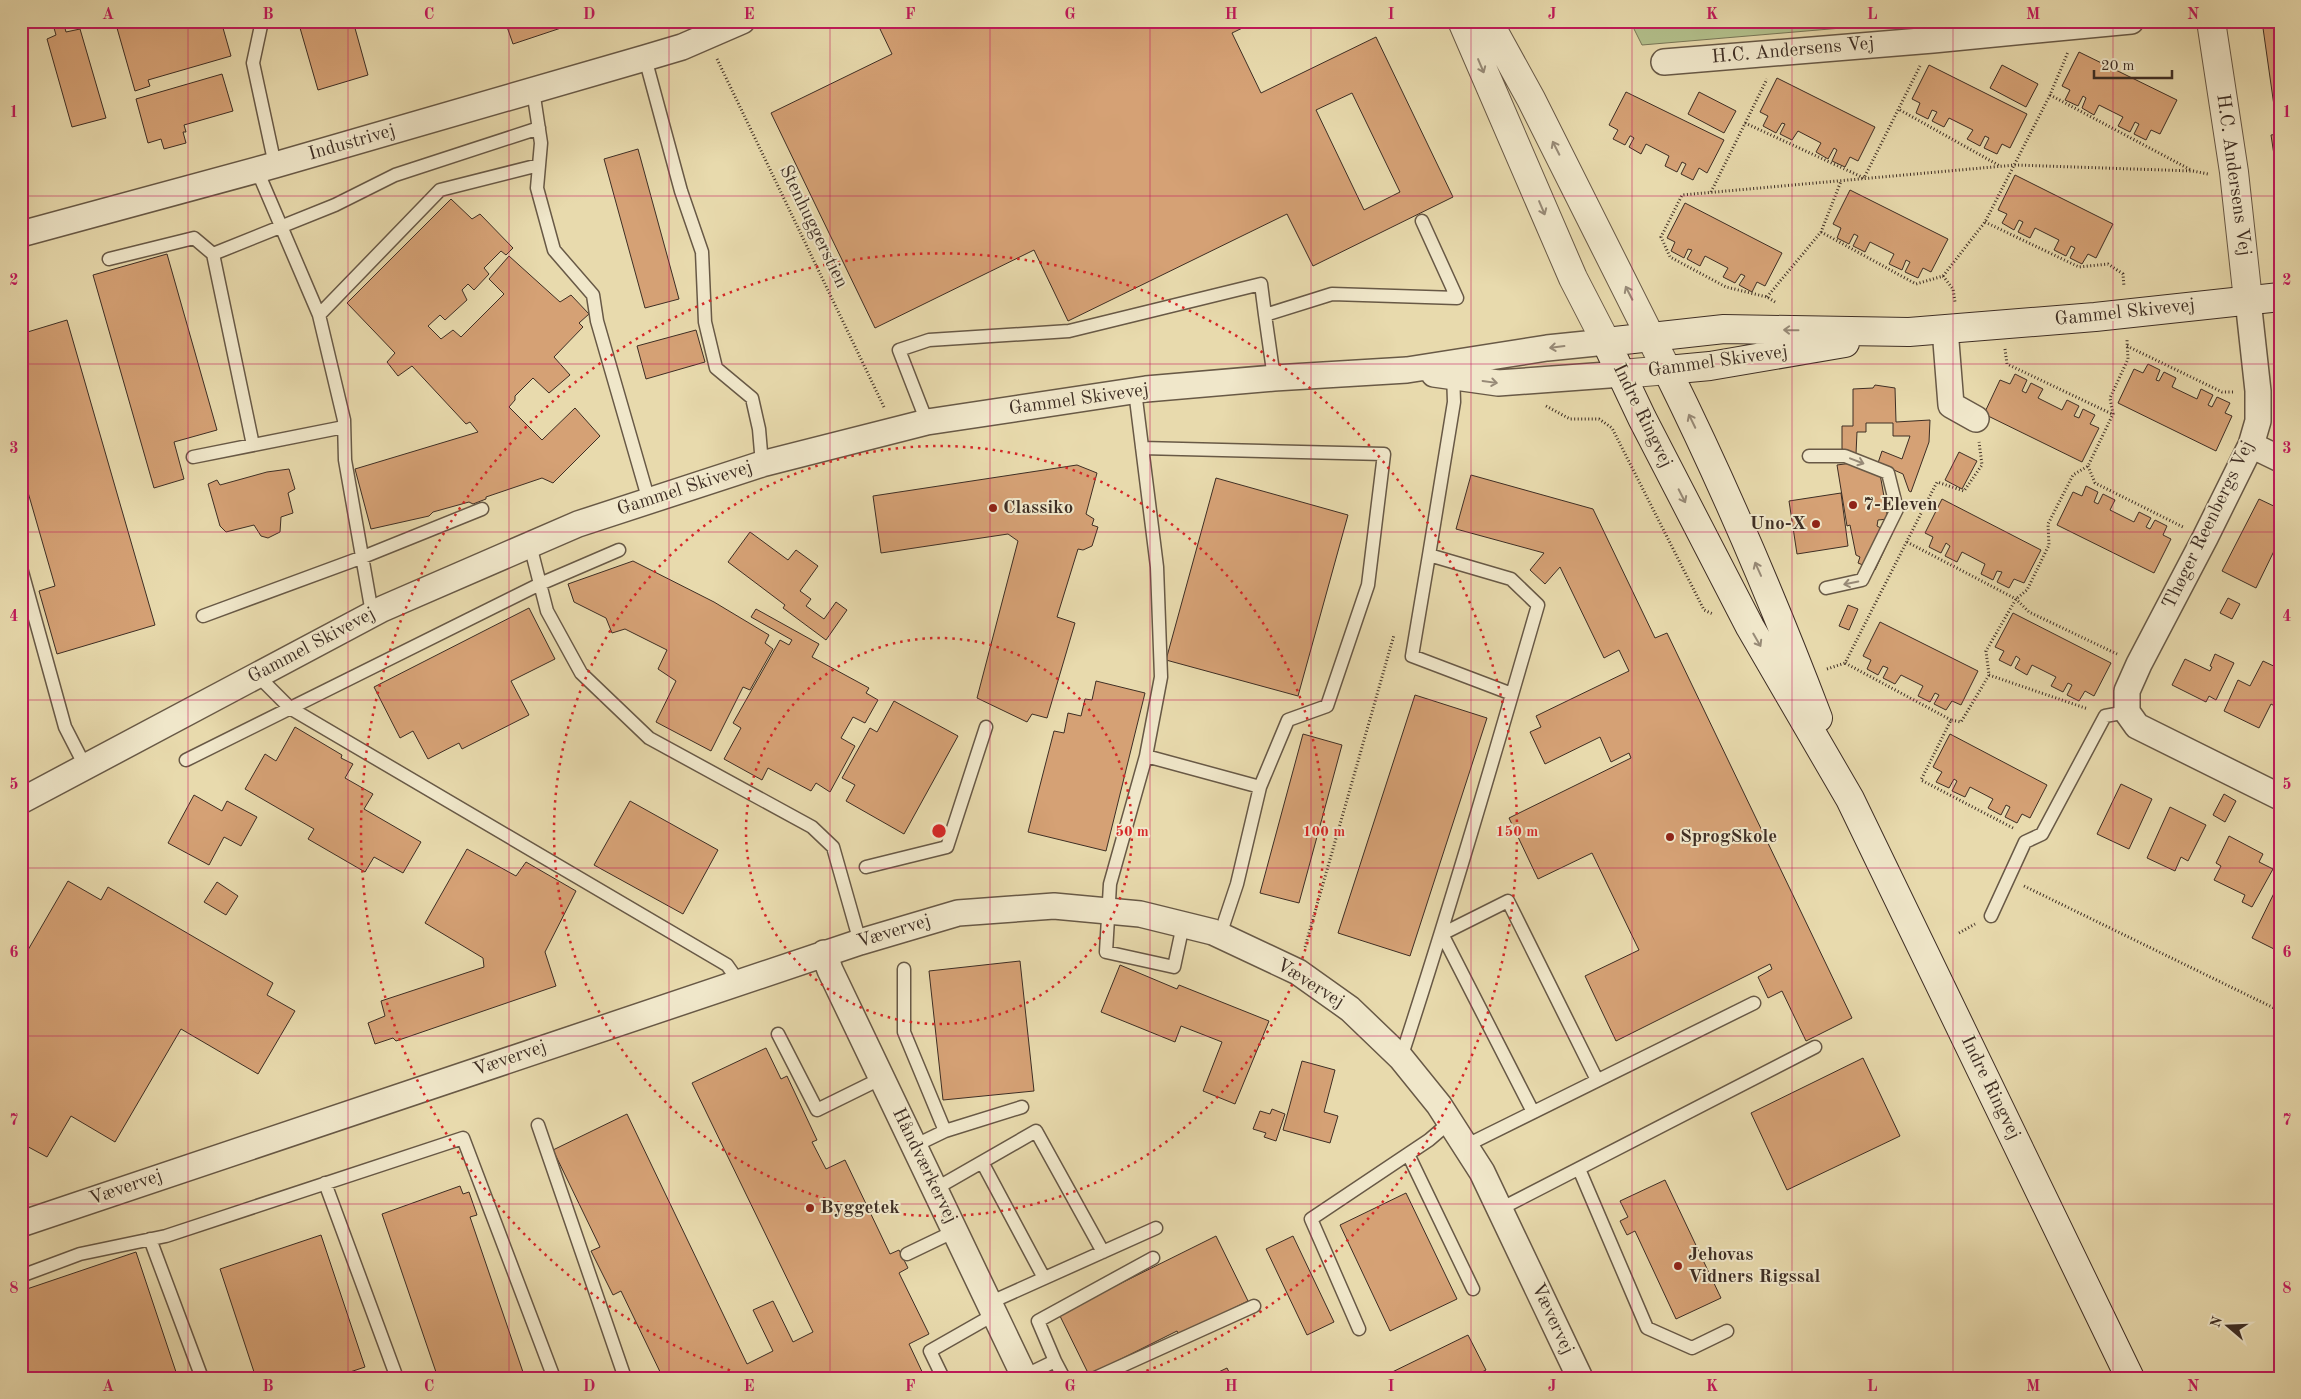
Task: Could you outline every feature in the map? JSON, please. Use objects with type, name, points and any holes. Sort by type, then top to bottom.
[{"type":"main road","name":"Indre Ringvej","points":[[1462,21],[1572,278],[1750,627],[1850,798]]},
{"type":"main road","name":"Indre Ringvej","points":[[1488,21],[1531,99],[1698,433],[1774,605],[1850,798],[2130,1378]]},
{"type":"main road","name":"H.C. Andersens Vej","points":[[2211,21],[2234,172],[2248,300]]},
{"type":"main road","name":"Gammel Skivevej","points":[[1622,374],[1710,366],[1910,332],[2095,317],[2280,297]]},
{"type":"main road","name":"Gammel Skivevej","points":[[1606,342],[1724,329],[1910,332]]},
{"type":"street","name":"Industrivej","points":[[21,234],[266,168],[645,58],[682,47],[742,21]]},
{"type":"street","name":"H.C. Andersens Vej","points":[[1664,62],[1933,40],[2131,21]]},
{"type":"street","name":"Thøger Reenbergs Vej","points":[[2116,714],[2139,664],[2251,445],[2258,421],[2258,391],[2248,300]]},
{"type":"street","points":[[1945,329],[1951,405],[1976,420]]},
{"type":"street","name":"Gammel Skivevej","points":[[21,801],[372,613],[578,524],[762,464],[927,422],[1136,391],[1274,378],[1407,370],[1453,370],[1546,348],[1606,342]]},
{"type":"street","name":"Gammel Skivevej","points":[[1453,370],[1498,383],[1622,374]]},
{"type":"street","points":[[2251,445],[2280,459]]},
{"type":"street","points":[[2116,714],[2280,797]]},
{"type":"street","name":"Vævervej","points":[[21,1224],[738,982],[860,942],[958,913],[1054,906],[1140,914],[1220,935],[1298,972],[1350,1009],[1401,1058],[1450,1122],[1482,1172],[1580,1378]]},
{"type":"street","name":"Håndværkervej","points":[[824,954],[1025,1377]]},
{"type":"lane","points":[[262,21],[254,63],[266,168],[280,226],[319,315],[344,426],[345,460],[372,613]]},
{"type":"lane","points":[[645,58],[681,191],[702,252],[705,322],[716,368],[752,398],[759,429],[762,464]]},
{"type":"lane","points":[[533,90],[541,142],[538,188],[554,250],[593,295],[597,321],[649,501]]},
{"type":"lane","points":[[213,254],[334,205],[395,175],[539,128]]},
{"type":"lane","points":[[319,315],[440,190],[539,165]]},
{"type":"lane","points":[[1265,316],[1332,294],[1457,298],[1422,220]]},
{"type":"lane","points":[[109,259],[194,238],[213,254],[253,445]]},
{"type":"lane","points":[[927,422],[899,350],[929,340],[1069,331],[1261,284],[1274,378]]},
{"type":"lane","points":[[1453,370],[1454,402],[1412,656],[1512,694]]},
{"type":"lane","points":[[1136,391],[1157,567],[1161,677],[1146,756],[1110,884],[1106,952],[1174,967],[1182,925]]},
{"type":"lane","points":[[193,457],[344,426]]},
{"type":"lane","points":[[1142,448],[1384,454],[1368,585],[1327,706],[1288,720],[1260,788],[1237,884],[1220,935]]},
{"type":"lane","points":[[1809,456],[1845,456],[1888,473],[1897,509],[1862,580],[1826,588]]},
{"type":"lane","points":[[203,616],[363,557],[482,509]]},
{"type":"lane","points":[[530,545],[547,610],[581,673],[649,738],[812,826],[833,847],[860,942]]},
{"type":"lane","points":[[186,760],[540,584],[619,550]]},
{"type":"lane","points":[[1401,1058],[1442,934],[1538,605],[1511,579],[1429,555]]},
{"type":"lane","points":[[21,568],[65,728],[85,766]]},
{"type":"lane","points":[[257,675],[290,708],[727,965],[738,982]]},
{"type":"lane","points":[[1991,916],[2025,842],[2042,834],[2116,714]]},
{"type":"lane","points":[[866,867],[947,847],[986,727]]},
{"type":"lane","points":[[1146,756],[1260,788]]},
{"type":"lane","points":[[1442,934],[1508,901],[1597,1080]]},
{"type":"lane","points":[[1442,934],[1533,1112]]},
{"type":"lane","points":[[904,968],[904,1032],[944,1131]]},
{"type":"lane","points":[[1465,1146],[1754,1002]]},
{"type":"lane","points":[[778,1034],[817,1110],[882,1078]]},
{"type":"lane","points":[[1500,1209],[1815,1047]]},
{"type":"lane","points":[[914,1146],[944,1131],[1022,1107]]},
{"type":"lane","points":[[1359,1329],[1311,1218],[1408,1154],[1450,1122]]},
{"type":"lane","points":[[538,1125],[625,1378]]},
{"type":"lane","points":[[935,1189],[1036,1131],[1103,1252]]},
{"type":"lane","points":[[21,1276],[80,1254],[150,1239],[463,1138],[554,1378]]},
{"type":"lane","points":[[1408,1154],[1473,1289]]},
{"type":"lane","points":[[982,1162],[1044,1278]]},
{"type":"lane","points":[[1579,1168],[1647,1328],[1692,1348],[1727,1331]]},
{"type":"lane","points":[[325,1183],[397,1378]]},
{"type":"lane","points":[[943,1378],[930,1351],[992,1308],[1044,1278],[1156,1228]]},
{"type":"lane","points":[[907,1254],[955,1230]]},
{"type":"lane","points":[[150,1239],[202,1378]]},
{"type":"lane","points":[[1064,1378],[1038,1321],[1153,1258]]},
{"type":"lane","points":[[1095,1378],[1254,1306]]},
{"type":"lane","points":[[1025,1377],[1055,1360]]},
{"type":"path","points":[[1821,232],[1916,284],[1943,276],[1985,222],[2016,165],[2050,95],[2078,26]]},
{"type":"path","name":"Stenhuggerstien","points":[[707,36],[886,411],[889,432]]},
{"type":"path","points":[[1864,178],[1900,110],[1933,40]]},
{"type":"path","points":[[1711,192],[1781,51]]},
{"type":"path","points":[[2050,95],[2193,171],[2204,174],[2234,172]]},
{"type":"path","points":[[1900,110],[2000,166]]},
{"type":"path","points":[[1745,123],[1864,178]]},
{"type":"path","points":[[1780,330],[1777,304],[1768,297],[1726,287],[1670,258],[1661,237],[1682,195],[2016,165],[2193,171]]},
{"type":"path","points":[[1768,297],[1821,232],[1841,180]]},
{"type":"path","points":[[1985,222],[2079,268],[2108,264],[2123,274],[2124,290]]},
{"type":"path","points":[[2001,325],[2007,364],[2113,414]]},
{"type":"path","points":[[1976,420],[1982,465],[1964,491],[1938,482],[1845,663],[1951,720],[1961,722],[1989,675],[1986,651],[2016,599],[2027,590],[2049,546],[2048,524],[2073,475],[2088,466],[2113,414],[2110,398],[2128,358],[2127,338]]},
{"type":"path","points":[[2127,346],[2222,392],[2258,391]]},
{"type":"path","points":[[1542,404],[1570,419],[1599,419],[1608,423],[1704,610],[1750,627]]},
{"type":"path","points":[[2088,466],[2095,483],[2205,538]]},
{"type":"path","points":[[1907,542],[2016,599],[2029,612],[2139,664]]},
{"type":"path","points":[[1298,972],[1394,634]]},
{"type":"path","points":[[1989,675],[2116,714]]},
{"type":"path","points":[[1951,720],[1921,780],[2010,825],[2025,842]]},
{"type":"path","points":[[2008,878],[2280,1011]]},
{"type":"green space","points":[[1630,21],[1924,21],[1642,45]]},
{"type":"building","points":[[52,21],[63,21],[66,32],[80,29],[106,118],[72,127],[47,39],[56,35]]},
{"type":"building","points":[[115,21],[221,21],[231,56],[148,80],[150,86],[135,91]]},
{"type":"building","points":[[298,21],[353,21],[368,75],[318,90]]},
{"type":"building","points":[[505,21],[582,21],[513,44]]},
{"type":"building","points":[[897,21],[1257,21],[1232,33],[1261,93],[1376,37],[1453,197],[1313,266],[1287,214],[1068,321],[1034,250],[875,328],[771,113],[892,54],[880,29]],"holes":[[[1352,93],[1400,192],[1364,210],[1316,110]]]},
{"type":"building","points":[[1560,21],[1592,21],[1578,28],[1570,28]]},
{"type":"building","points":[[2262,21],[2280,21],[2280,195],[2271,135],[2278,134]]},
{"type":"building","points":[[2079,52],[2177,100],[2160,134],[2151,130],[2146,140],[2134,134],[2139,124],[2135,122],[2130,132],[2118,126],[2123,117],[2099,105],[2094,115],[2082,108],[2086,98],[2083,96],[2078,106],[2065,100],[2070,90],[2062,86]]},
{"type":"building","points":[[1929,65],[2027,114],[2010,148],[2002,144],[1997,154],[1984,148],[1989,138],[1985,136],[1980,146],[1967,139],[1973,130],[1949,118],[1944,127],[1932,121],[1937,112],[1932,110],[1928,119],[1916,113],[1920,103],[1912,99]]},
{"type":"building","points":[[2002,65],[2038,84],[2026,107],[1990,88]]},
{"type":"building","points":[[222,74],[233,111],[184,125],[186,132],[183,132],[186,143],[164,149],[161,139],[148,143],[136,99]]},
{"type":"building","points":[[1777,78],[1875,127],[1858,161],[1850,157],[1845,167],[1832,161],[1837,150],[1834,148],[1828,159],[1816,152],[1821,143],[1798,131],[1792,140],[1780,134],[1785,124],[1782,123],[1776,133],[1763,126],[1768,116],[1760,112]]},
{"type":"building","points":[[1626,92],[1724,140],[1707,173],[1699,168],[1693,180],[1681,174],[1686,164],[1682,162],[1677,172],[1665,166],[1669,156],[1646,144],[1641,154],[1629,147],[1634,138],[1631,136],[1625,145],[1613,139],[1618,130],[1609,125]]},
{"type":"building","points":[[1699,92],[1736,111],[1724,133],[1688,114]]},
{"type":"building","points":[[638,149],[679,299],[645,308],[604,159]]},
{"type":"building","points":[[2015,175],[2113,224],[2096,258],[2088,254],[2082,264],[2070,258],[2075,248],[2071,246],[2066,256],[2054,250],[2059,240],[2035,228],[2030,238],[2018,232],[2023,222],[2019,220],[2014,230],[2002,223],[2007,214],[1998,210]]},
{"type":"building","points":[[1850,190],[1948,239],[1931,272],[1923,268],[1918,278],[1905,272],[1910,262],[1906,260],[1902,270],[1889,264],[1894,254],[1870,242],[1865,252],[1853,246],[1858,236],[1854,234],[1849,244],[1837,238],[1841,228],[1833,224]]},
{"type":"building","points":[[451,199],[472,219],[480,214],[513,248],[506,255],[501,251],[484,268],[489,274],[474,290],[468,284],[462,290],[467,300],[445,320],[440,315],[428,326],[441,339],[453,330],[461,337],[504,294],[489,279],[509,256],[560,302],[571,295],[589,314],[579,323],[583,327],[554,357],[570,375],[549,393],[533,378],[515,396],[515,400],[509,407],[542,440],[575,408],[600,436],[553,483],[542,478],[486,497],[486,499],[473,504],[469,502],[433,512],[429,516],[371,529],[355,469],[478,432],[470,422],[466,424],[412,366],[398,376],[387,362],[395,353],[347,303]]},
{"type":"building","points":[[1685,203],[1782,253],[1765,286],[1757,282],[1752,292],[1739,285],[1745,276],[1741,274],[1735,283],[1723,277],[1728,268],[1705,256],[1700,266],[1687,259],[1692,250],[1688,249],[1684,258],[1671,251],[1675,242],[1667,238]]},
{"type":"building","points":[[167,254],[217,430],[174,442],[184,479],[154,488],[93,275]]},
{"type":"building","points":[[67,320],[155,625],[57,654],[39,591],[55,586],[21,468],[21,334]]},
{"type":"building","points":[[696,330],[705,362],[646,379],[637,346]]},
{"type":"building","points":[[2148,364],[2160,370],[2156,380],[2159,381],[2164,372],[2176,378],[2172,387],[2197,399],[2201,389],[2213,395],[2208,405],[2212,407],[2217,397],[2230,403],[2225,413],[2232,416],[2216,451],[2118,403],[2134,369],[2143,373]]},
{"type":"building","points":[[2015,374],[2027,380],[2022,391],[2026,393],[2031,383],[2043,389],[2038,398],[2062,410],[2067,400],[2079,406],[2074,416],[2079,418],[2083,409],[2095,415],[2090,424],[2099,428],[2082,462],[1984,414],[2000,380],[2010,384]]},
{"type":"building","points":[[1875,385],[1895,388],[1896,422],[1930,420],[1929,442],[1911,492],[1903,474],[1878,463],[1882,451],[1902,459],[1910,436],[1893,436],[1893,423],[1866,423],[1866,432],[1857,432],[1856,454],[1842,449],[1842,426],[1853,426],[1853,389],[1873,388]]},
{"type":"building","points":[[1959,452],[1977,461],[1962,489],[1945,480]]},
{"type":"building","points":[[1852,463],[1880,474],[1888,519],[1878,520],[1877,526],[1892,534],[1875,570],[1858,563],[1860,557],[1856,555],[1850,525],[1847,526],[1837,465]]},
{"type":"building","points":[[1077,465],[1097,473],[1086,514],[1094,519],[1092,525],[1098,527],[1092,546],[1083,550],[1078,549],[1057,617],[1075,623],[1047,718],[1032,714],[1027,722],[977,698],[1018,541],[1008,534],[881,553],[873,496]]},
{"type":"building","points":[[289,469],[295,489],[288,493],[293,513],[281,517],[280,532],[268,538],[261,536],[254,525],[226,532],[220,526],[208,484],[217,480],[220,485],[267,472]]},
{"type":"building","points":[[1471,475],[1593,509],[1655,638],[1667,633],[1852,1018],[1806,1041],[1782,991],[1768,998],[1758,977],[1772,969],[1770,964],[1616,1041],[1585,976],[1639,950],[1592,853],[1538,879],[1509,818],[1631,758],[1629,753],[1611,762],[1600,737],[1545,764],[1530,732],[1541,727],[1536,716],[1629,671],[1619,650],[1604,658],[1560,567],[1545,584],[1530,570],[1544,553],[1456,529]]},
{"type":"building","points":[[1216,478],[1348,515],[1298,696],[1166,660]]},
{"type":"building","points":[[2086,486],[2098,492],[2094,502],[2098,504],[2103,494],[2115,500],[2110,510],[2134,522],[2139,512],[2151,518],[2146,527],[2150,529],[2155,520],[2167,526],[2163,535],[2171,539],[2154,573],[2057,525],[2073,492],[2082,496]]},
{"type":"building","points":[[1841,493],[1848,546],[1797,554],[1789,501]]},
{"type":"building","points":[[1942,499],[2041,550],[2024,583],[2014,579],[2009,588],[1997,582],[2002,572],[1997,571],[1993,580],[1981,574],[1985,564],[1962,552],[1957,562],[1945,556],[1950,546],[1946,543],[1941,553],[1929,547],[1933,537],[1925,533]]},
{"type":"building","points":[[2259,499],[2280,509],[2280,551],[2275,549],[2256,588],[2222,571]]},
{"type":"building","points":[[750,532],[788,560],[796,550],[818,566],[800,591],[811,599],[806,606],[824,619],[836,602],[847,610],[826,640],[783,608],[785,605],[728,562]]},
{"type":"building","points":[[633,561],[714,602],[769,635],[765,643],[773,649],[750,690],[743,687],[711,751],[656,722],[676,681],[658,669],[667,650],[625,629],[612,633],[606,618],[574,602],[568,584]]},
{"type":"building","points":[[2228,598],[2240,604],[2232,619],[2220,613]]},
{"type":"building","points":[[1848,605],[1858,609],[1849,630],[1839,626]]},
{"type":"building","points":[[529,608],[555,659],[511,681],[529,715],[462,749],[459,743],[428,759],[413,731],[400,738],[374,687]]},
{"type":"building","points":[[756,609],[819,644],[812,657],[869,688],[866,693],[878,700],[865,723],[853,717],[841,738],[855,746],[830,792],[816,783],[811,791],[768,768],[762,780],[724,759],[741,728],[733,723],[780,640],[789,645],[792,640],[751,617]]},
{"type":"building","points":[[2013,613],[2111,663],[2094,696],[2085,691],[2079,701],[2067,695],[2072,685],[2068,683],[2063,692],[2051,686],[2056,677],[2032,665],[2027,675],[2015,668],[2020,659],[2016,656],[2011,666],[1999,660],[2004,651],[1995,647]]},
{"type":"building","points":[[1880,622],[1978,671],[1961,705],[1952,701],[1946,710],[1934,704],[1939,695],[1935,693],[1930,702],[1918,696],[1923,686],[1901,675],[1895,684],[1883,678],[1888,668],[1883,666],[1878,675],[1867,669],[1871,660],[1863,656]]},
{"type":"building","points":[[2215,654],[2234,663],[2216,700],[2209,696],[2206,702],[2172,685],[2185,659],[2210,671]]},
{"type":"building","points":[[2263,661],[2280,669],[2280,709],[2271,704],[2259,728],[2224,711],[2238,680],[2250,686]]},
{"type":"building","points":[[1096,681],[1145,693],[1106,851],[1028,832],[1054,731],[1064,733],[1068,713],[1081,716],[1085,699],[1092,700]]},
{"type":"building","points":[[1415,695],[1487,718],[1410,956],[1338,933]]},
{"type":"building","points":[[894,701],[958,736],[904,834],[846,801],[855,785],[842,778],[870,728],[877,732]]},
{"type":"building","points":[[295,727],[342,755],[341,758],[353,764],[345,778],[373,794],[364,809],[421,842],[403,873],[374,857],[365,872],[308,839],[314,829],[245,789],[265,754],[276,761]]},
{"type":"building","points":[[1303,734],[1342,745],[1299,903],[1260,893]]},
{"type":"building","points":[[1950,734],[2047,785],[2030,818],[2022,814],[2017,823],[2005,817],[2010,807],[2006,805],[2001,815],[1988,808],[1993,799],[1970,787],[1965,797],[1952,791],[1957,781],[1954,779],[1949,788],[1936,782],[1942,772],[1933,767]]},
{"type":"building","points":[[2121,784],[2152,799],[2129,849],[2097,834]]},
{"type":"building","points":[[2224,794],[2236,801],[2225,822],[2213,815]]},
{"type":"building","points":[[194,795],[222,811],[227,801],[257,817],[241,846],[224,837],[209,865],[168,843]]},
{"type":"building","points":[[630,801],[718,850],[683,914],[594,865]]},
{"type":"building","points":[[2170,807],[2206,825],[2188,861],[2181,857],[2175,871],[2147,858]]},
{"type":"building","points":[[2229,836],[2263,854],[2259,862],[2273,869],[2252,907],[2242,902],[2245,895],[2214,880],[2221,866],[2216,863]]},
{"type":"building","points":[[467,849],[516,876],[526,862],[576,891],[545,952],[556,986],[396,1041],[393,1038],[375,1044],[368,1023],[385,1016],[381,1001],[484,967],[483,958],[425,923]]},
{"type":"building","points":[[68,881],[101,900],[108,887],[273,983],[267,995],[295,1011],[258,1074],[181,1029],[115,1142],[71,1116],[47,1157],[21,1143],[21,962]]},
{"type":"building","points":[[2280,881],[2280,937],[2274,949],[2252,938]]},
{"type":"building","points":[[217,882],[238,896],[226,915],[204,902]]},
{"type":"building","points":[[1020,961],[1034,1091],[943,1100],[929,971]]},
{"type":"building","points":[[1120,965],[1177,989],[1179,985],[1269,1021],[1235,1104],[1203,1091],[1222,1042],[1181,1026],[1175,1042],[1101,1012]]},
{"type":"building","name":"Byggetek","points":[[766,1048],[781,1079],[787,1076],[817,1140],[812,1142],[826,1169],[845,1160],[890,1254],[899,1250],[908,1268],[899,1273],[929,1334],[909,1344],[925,1378],[663,1378],[621,1291],[613,1295],[591,1251],[600,1247],[553,1150],[627,1114],[747,1364],[773,1351],[753,1310],[773,1301],[793,1342],[813,1332],[692,1083]]},
{"type":"building","points":[[1863,1058],[1900,1136],[1787,1190],[1751,1113]]},
{"type":"building","points":[[1302,1061],[1335,1070],[1324,1112],[1338,1116],[1330,1143],[1283,1130]]},
{"type":"building","points":[[1272,1109],[1285,1114],[1276,1141],[1264,1137],[1266,1133],[1253,1129],[1260,1111],[1270,1114]]},
{"type":"building","name":"Jehovas Vidners Rigssal","points":[[1665,1180],[1721,1298],[1676,1319],[1635,1231],[1627,1235],[1620,1221],[1628,1217],[1620,1201]]},
{"type":"building","points":[[460,1186],[463,1194],[469,1192],[477,1215],[470,1217],[525,1378],[438,1378],[382,1214]]},
{"type":"building","points":[[1406,1193],[1457,1299],[1390,1331],[1340,1225]]},
{"type":"building","points":[[321,1235],[365,1367],[332,1378],[256,1378],[220,1269]]},
{"type":"building","points":[[1216,1236],[1248,1301],[1179,1335],[1177,1331],[1089,1375],[1059,1314]]},
{"type":"building","points":[[1293,1236],[1334,1322],[1307,1335],[1266,1249]]},
{"type":"building","points":[[136,1252],[178,1378],[21,1378],[21,1291]]},
{"type":"building","points":[[1468,1335],[1486,1370],[1470,1378],[1380,1378]]},
{"type":"building","points":[[1227,1368],[1232,1378],[1206,1378]]},
{"type":"place","name":"7-Eleven","points":[[1853,505]]},
{"type":"place","name":"Classiko","points":[[993,508]]},
{"type":"place","name":"Uno-X","points":[[1816,524]]},
{"type":"place","name":"SprogSkole","points":[[1670,837]]},
{"type":"place","name":"Byggetek","points":[[810,1208]]},
{"type":"place","name":"Jehovas Vidners Rigssal","points":[[1678,1266]]}]
